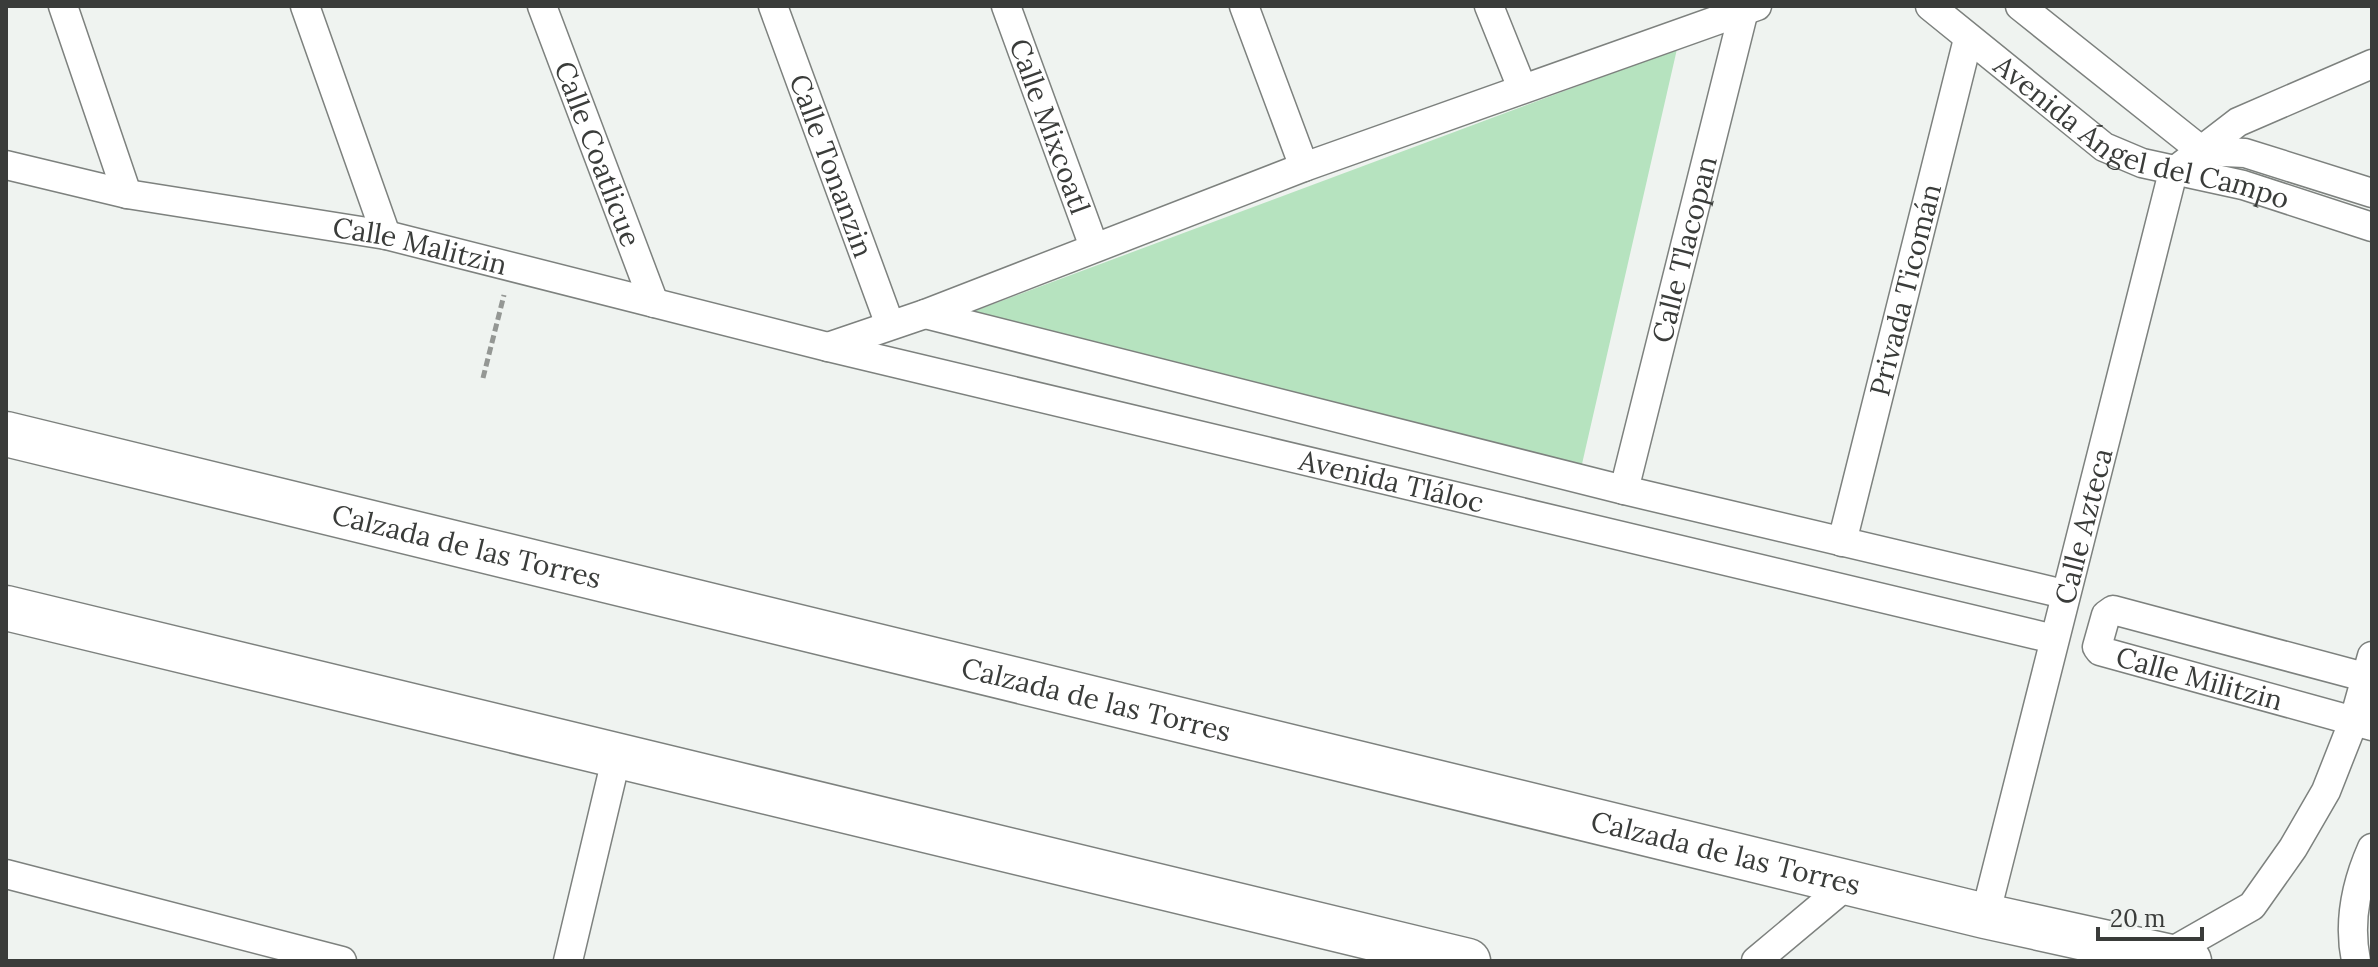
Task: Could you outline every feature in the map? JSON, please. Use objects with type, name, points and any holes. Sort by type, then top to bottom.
[{"type":"main road","name":"Calzada de las Torres","points":[[6,434],[1985,916],[2088,950],[2177,958]]},
{"type":"main road","points":[[6,608],[1468,961]]},
{"type":"street","points":[[63,6],[127,194]]},
{"type":"street","points":[[305,6],[386,235]]},
{"type":"street","name":"Calle Coatlicue","points":[[542,6],[654,303]]},
{"type":"street","name":"Calle Tonanzin","points":[[773,6],[890,325]]},
{"type":"street","name":"Calle Mixcoatl","points":[[1006,6],[1094,247]]},
{"type":"street","points":[[1244,6],[1304,167]]},
{"type":"street","points":[[1489,6],[1522,88]]},
{"type":"street","name":"Avenida Ángel del Campo","points":[[1930,6],[2104,147],[2173,172],[2243,185],[2372,227]]},
{"type":"street","name":"Avenida Ángel del Campo","points":[[2020,6],[2202,151],[2245,153],[2372,193]]},
{"type":"street","points":[[828,347],[925,314],[1304,167],[1749,7]]},
{"type":"street","name":"Calle Tlacopan","points":[[1624,490],[1749,7]]},
{"type":"street","name":"Privada Ticomán","points":[[1842,542],[1968,39]]},
{"type":"street","points":[[2173,172],[2238,122],[2372,64]]},
{"type":"street","name":"Calle Malitzin","points":[[6,165],[127,194],[386,235],[828,347]]},
{"type":"street","name":"Calle Azteca","points":[[1985,916],[2173,172]]},
{"type":"street","name":"Avenida Tláloc","points":[[925,314],[1624,490],[2064,594]]},
{"type":"street","name":"Avenida Tláloc","points":[[828,347],[2054,639]]},
{"type":"street","name":"Calle Militzin","points":[[2363,723],[2100,651],[2097,647],[2106,615],[2113,610],[2370,671]]},
{"type":"street","points":[[2177,958],[2252,906],[2293,848],[2363,723],[2370,671]]},
{"type":"street","points":[[568,961],[617,755]]},
{"type":"street","points":[[2356,961],[2353,910],[2360,875],[2372,848]]},
{"type":"street","points":[[6,874],[342,961]]},
{"type":"street","points":[[1756,961],[1849,883]]},
{"type":"path","points":[[483,378],[511,267]]},
{"type":"green space","points":[[1677,49],[1582,464],[980,323],[969,313]]}]
